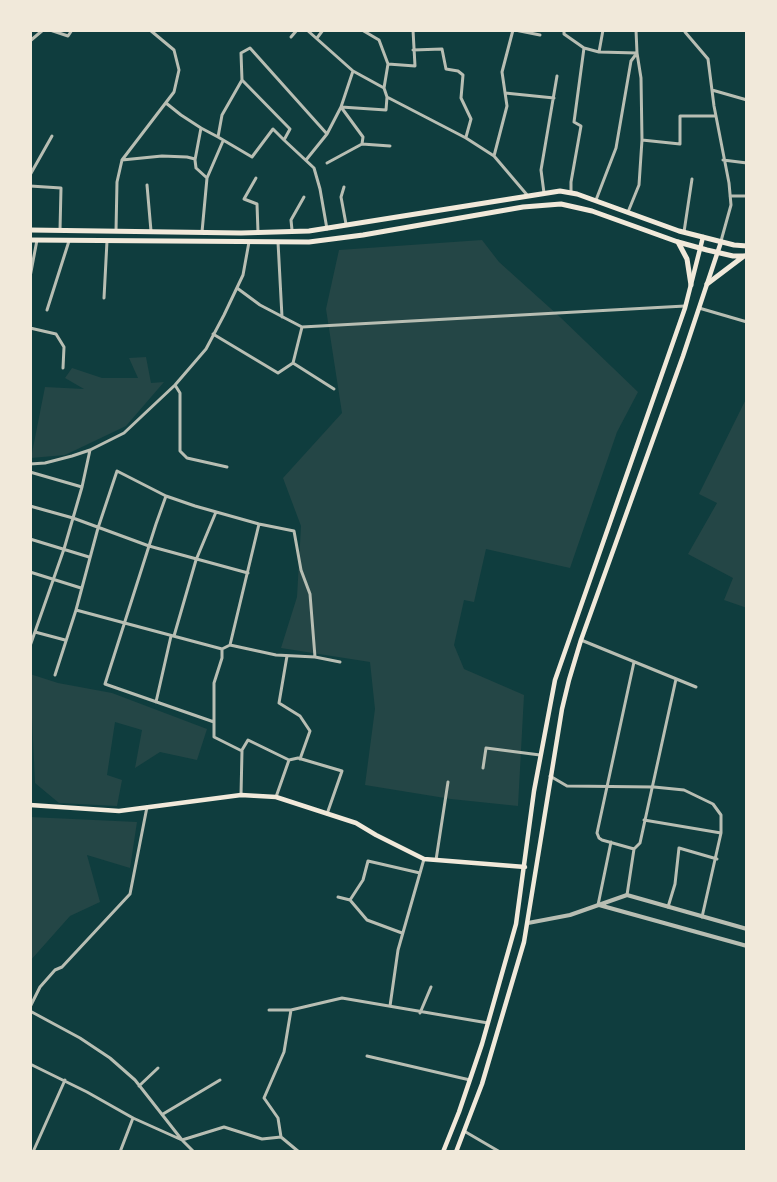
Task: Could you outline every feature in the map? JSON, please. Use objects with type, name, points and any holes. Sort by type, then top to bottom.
[{"type":"main road","points":[[30,230],[292,232],[327,229],[560,191],[596,200],[684,232],[747,246]]},
{"type":"main road","points":[[30,240],[249,242],[334,240],[523,207],[561,204],[592,211],[678,242],[746,256]]},
{"type":"main road","points":[[411,214],[413,226]]},
{"type":"main road","points":[[116,231],[117,241]]},
{"type":"main road","points":[[443,1152],[470,1080],[516,924],[540,755],[555,680],[685,306],[703,237]]},
{"type":"main road","points":[[678,242],[687,259],[691,285]]},
{"type":"main road","points":[[456,1152],[483,1084],[510,997],[528,922],[561,709],[581,640],[721,242]]},
{"type":"main road","points":[[707,284],[746,256]]},
{"type":"main road","points":[[30,804],[119,811],[241,795],[276,798],[356,823],[424,859],[525,867]]},
{"type":"main road","points":[[516,924],[528,922]]},
{"type":"street","points":[[30,41],[43,30]]},
{"type":"street","points":[[50,30],[68,36],[72,30]]},
{"type":"street","points":[[116,231],[117,182],[122,160],[174,92],[179,70],[174,50],[150,30]]},
{"type":"street","points":[[291,37],[297,30]]},
{"type":"street","points":[[307,30],[353,71],[384,88]]},
{"type":"street","points":[[317,39],[323,30]]},
{"type":"street","points":[[341,107],[386,110],[387,97],[384,88],[388,64],[379,40],[362,30]]},
{"type":"street","points":[[388,64],[415,66],[413,30]]},
{"type":"street","points":[[494,156],[507,106],[502,72],[514,30],[540,35]]},
{"type":"street","points":[[564,30],[564,34],[584,48],[599,52],[637,53]]},
{"type":"street","points":[[599,52],[603,30]]},
{"type":"street","points":[[628,212],[639,185],[642,140],[641,78],[636,30]]},
{"type":"street","points":[[686,30],[685,32],[708,59],[731,205],[721,242]]},
{"type":"street","points":[[218,137],[222,115],[242,80],[241,53],[250,48],[327,134]]},
{"type":"street","points":[[571,193],[581,126],[574,122],[584,48]]},
{"type":"street","points":[[414,50],[442,49],[446,69],[458,71],[463,75],[461,98],[471,119],[466,138]]},
{"type":"street","points":[[596,200],[616,148],[632,60],[637,53]]},
{"type":"street","points":[[306,160],[327,134],[341,107],[353,71]]},
{"type":"street","points":[[544,193],[541,170],[557,76]]},
{"type":"street","points":[[242,80],[290,129],[284,140]]},
{"type":"street","points":[[712,90],[747,99]]},
{"type":"street","points":[[505,93],[555,98]]},
{"type":"street","points":[[387,97],[466,138],[494,156],[528,196]]},
{"type":"street","points":[[166,103],[201,128],[252,157],[273,129],[314,168],[327,229]]},
{"type":"street","points":[[341,107],[363,137],[363,144]]},
{"type":"street","points":[[642,140],[680,144],[680,116],[716,116]]},
{"type":"street","points":[[201,128],[195,160],[196,168],[207,178]]},
{"type":"street","points":[[30,175],[52,136]]},
{"type":"street","points":[[202,232],[207,178],[224,140]]},
{"type":"street","points":[[327,163],[363,144],[390,146]]},
{"type":"street","points":[[122,160],[162,156],[187,157],[195,160]]},
{"type":"street","points":[[723,160],[747,163]]},
{"type":"street","points":[[256,178],[244,199],[257,204],[258,232]]},
{"type":"street","points":[[684,232],[692,179]]},
{"type":"street","points":[[147,185],[151,231]]},
{"type":"street","points":[[30,186],[61,188],[60,230]]},
{"type":"street","points":[[344,187],[341,197],[346,226]]},
{"type":"street","points":[[730,196],[747,196]]},
{"type":"street","points":[[292,232],[291,220],[303,197]]},
{"type":"street","points":[[30,277],[38,240]]},
{"type":"street","points":[[47,310],[69,241]]},
{"type":"street","points":[[104,298],[107,241]]},
{"type":"street","points":[[30,465],[60,460],[90,450],[124,433],[175,385],[194,365],[237,288],[243,275],[249,242]]},
{"type":"street","points":[[278,242],[282,317]]},
{"type":"street","points":[[237,288],[260,305],[302,327],[685,306]]},
{"type":"street","points":[[699,308],[747,322]]},
{"type":"street","points":[[213,334],[278,373],[293,363],[302,327]]},
{"type":"street","points":[[30,328],[56,334],[64,347],[63,368]]},
{"type":"street","points":[[293,363],[334,389]]},
{"type":"street","points":[[175,385],[180,393],[180,451],[187,458],[226,467]]},
{"type":"street","points":[[30,646],[64,549],[90,450]]},
{"type":"street","points":[[55,675],[117,471],[166,496],[259,524],[294,531],[301,570],[310,594],[315,657]]},
{"type":"street","points":[[30,472],[82,487]]},
{"type":"street","points":[[166,496],[105,684],[214,722]]},
{"type":"street","points":[[30,506],[73,518],[149,546],[248,573]]},
{"type":"street","points":[[156,702],[172,636],[196,560],[216,512]]},
{"type":"street","points":[[230,645],[259,524]]},
{"type":"street","points":[[30,539],[89,558]]},
{"type":"street","points":[[30,572],[81,588]]},
{"type":"street","points":[[76,610],[222,649],[230,645],[286,656],[315,657],[340,662]]},
{"type":"street","points":[[35,632],[65,640]]},
{"type":"street","points":[[581,640],[696,687]]},
{"type":"street","points":[[222,649],[222,658],[214,683],[214,736],[242,751]]},
{"type":"street","points":[[286,656],[279,703],[300,716],[309,731],[300,759]]},
{"type":"street","points":[[634,662],[597,833],[599,838],[634,849]]},
{"type":"street","points":[[627,895],[634,849],[640,843],[654,787],[676,679]]},
{"type":"street","points":[[241,795],[242,751],[248,740],[288,760],[300,759],[342,771],[327,814]]},
{"type":"street","points":[[483,768],[486,748],[540,755]]},
{"type":"street","points":[[276,798],[288,760]]},
{"type":"street","points":[[550,776],[567,786],[654,787],[684,790],[713,804],[721,815],[722,833],[702,917]]},
{"type":"street","points":[[436,860],[448,782]]},
{"type":"street","points":[[147,807],[130,894],[63,968],[55,970],[40,987],[30,1009],[110,1058],[139,1086],[194,1152]]},
{"type":"street","points":[[644,820],[722,833]]},
{"type":"street","points":[[598,905],[611,842]]},
{"type":"street","points":[[668,907],[675,884],[679,848],[717,859]]},
{"type":"street","points":[[390,1006],[402,933],[424,859]]},
{"type":"street","points":[[350,900],[363,880],[368,861],[420,873]]},
{"type":"street","points":[[528,922],[570,915],[627,895],[747,929]]},
{"type":"street","points":[[338,897],[350,900],[367,920],[402,933]]},
{"type":"street","points":[[598,905],[747,946]]},
{"type":"street","points":[[420,1013],[431,987]]},
{"type":"street","points":[[269,1010],[291,1010],[342,998],[488,1023]]},
{"type":"street","points":[[291,1010],[284,1053],[264,1098],[278,1118],[281,1137],[299,1152]]},
{"type":"street","points":[[367,1056],[470,1080]]},
{"type":"street","points":[[30,1065],[65,1080],[133,1118],[182,1140],[224,1127],[262,1139],[281,1137]]},
{"type":"street","points":[[139,1086],[158,1068]]},
{"type":"street","points":[[33,1152],[65,1080]]},
{"type":"street","points":[[163,1114],[220,1080]]},
{"type":"street","points":[[120,1152],[133,1118]]},
{"type":"street","points":[[464,1131],[500,1152]]},
{"type":"shaded area","points":[[482,240],[499,262],[638,392],[617,432],[570,568],[486,549],[474,602],[464,600],[454,645],[464,669],[524,695],[518,806],[451,799],[365,785],[375,709],[370,662],[281,648],[297,597],[301,526],[283,478],[342,413],[326,309],[339,250]]},
{"type":"shaded area","points":[[146,357],[151,383],[164,382],[126,426],[65,455],[31,458],[45,387],[84,389],[65,378],[72,368],[102,378],[138,378],[129,358]]},
{"type":"shaded area","points":[[747,397],[747,608],[724,600],[733,578],[688,554],[717,503],[699,494]]},
{"type":"shaded area","points":[[30,674],[58,683],[112,693],[207,729],[197,760],[160,752],[135,768],[142,730],[115,722],[107,775],[122,780],[117,806],[59,803],[35,783]]},
{"type":"shaded area","points":[[30,817],[137,822],[130,868],[87,855],[100,902],[70,916],[30,961]]}]
